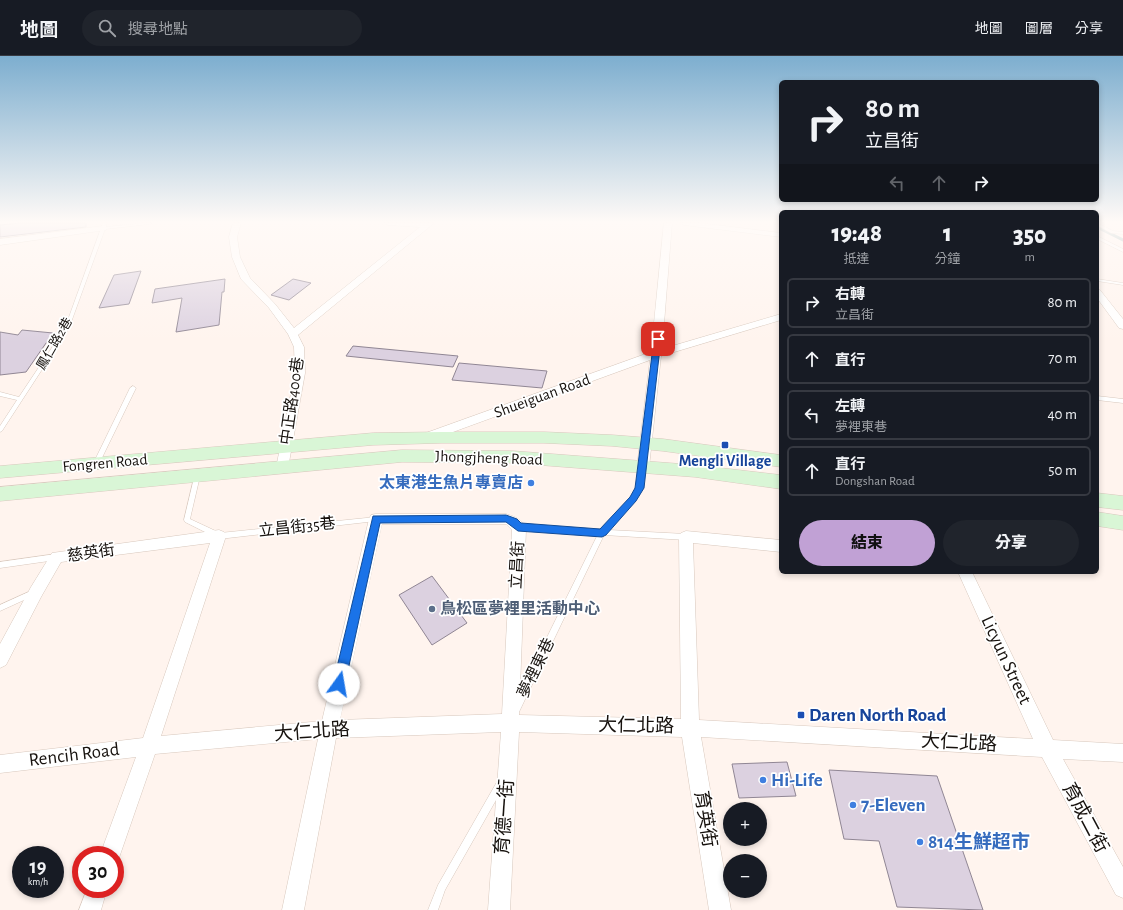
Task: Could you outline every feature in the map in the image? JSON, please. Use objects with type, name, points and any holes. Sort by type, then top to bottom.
[{"type":"main road","name":"Jhongjheng Road","points":[[210,454],[373,439],[513,436],[646,443],[779,461]]},
{"type":"main road","name":"Fongren Road","points":[[0,472],[210,454]]},
{"type":"main road","name":"Jhongjheng Road","points":[[197,476],[402,456],[513,457],[694,471],[779,482]]},
{"type":"main road","name":"Fongren Road","points":[[0,494],[197,476]]},
{"type":"main road","points":[[1099,500],[1123,503]]},
{"type":"main road","points":[[1099,520],[1123,523]]},
{"type":"street","name":"中正路400巷","points":[[239,263],[246,279],[272,306],[293,334],[299,347],[300,373],[282,468]]},
{"type":"street","name":"中正路400巷","points":[[293,334],[380,263]]},
{"type":"street","points":[[643,467],[656,354],[664,263]]},
{"type":"street","points":[[1099,295],[1123,326]]},
{"type":"street","name":"Shueiguan Road","points":[[428,437],[656,354],[779,318]]},
{"type":"street","points":[[293,910],[329,729],[376,519]]},
{"type":"street","name":"立昌街","points":[[376,519],[506,519],[513,522],[518,527],[509,723]]},
{"type":"street","points":[[113,846],[149,746],[219,536]]},
{"type":"street","name":"慈英街","points":[[0,660],[36,592],[57,557],[219,536]]},
{"type":"street","points":[[690,728],[686,537],[779,546]]},
{"type":"street","name":"Licyun Street","points":[[966,574],[1047,748]]},
{"type":"street","name":"大仁北路","points":[[149,746],[329,729],[509,723],[690,728],[1123,753]]},
{"type":"street","name":"育德一街","points":[[500,910],[508,770],[509,723]]},
{"type":"street","name":"育英街","points":[[690,728],[720,910]]},
{"type":"street","name":"Rencih Road","points":[[0,764],[149,746]]},
{"type":"street","name":"育成二街","points":[[1047,748],[1123,888]]},
{"type":"street","points":[[90,910],[94,898]]},
{"type":"lane","name":"鳳仁路2巷","points":[[0,430],[67,328],[90,263]]},
{"type":"lane","points":[[1099,280],[1123,284]]},
{"type":"lane","points":[[96,464],[133,388]]},
{"type":"lane","points":[[0,394],[21,399]]},
{"type":"lane","points":[[1099,398],[1123,401]]},
{"type":"lane","name":"夢裡東巷","points":[[509,723],[602,533],[637,494],[643,467]]},
{"type":"lane","points":[[197,476],[187,520],[219,536]]},
{"type":"lane","name":"立昌街35巷","points":[[219,536],[376,519]]},
{"type":"lane","points":[[518,527],[686,537]]},
{"type":"lane","points":[[0,565],[57,557]]},
{"type":"lane","points":[[0,608],[36,592]]},
{"type":"lane","points":[[433,910],[441,888],[508,770]]},
{"type":"building","points":[[141,271],[129,304],[99,308],[114,275]]},
{"type":"building","points":[[225,279],[224,292],[222,292],[219,325],[176,332],[182,298],[152,303],[155,289]]},
{"type":"building","points":[[293,279],[311,283],[289,300],[271,295]]},
{"type":"building","points":[[22,330],[53,333],[26,372],[0,375],[0,332],[18,335]]},
{"type":"building","points":[[353,346],[458,356],[453,367],[346,356]]},
{"type":"building","points":[[459,363],[547,371],[542,388],[452,380]]},
{"type":"building","name":"鳥松區夢裡里活動中心","points":[[432,576],[467,623],[432,645],[399,595]]},
{"type":"building","name":"Hi-Life","points":[[787,762],[796,796],[739,798],[732,764]]},
{"type":"building","name":"814生鮮超市","points":[[829,770],[937,776],[983,910],[897,907],[879,841],[844,839]]},
{"type":"place","name":"Mengli Village","points":[[725,445]]},
{"type":"place","name":"太東港生魚片專賣店","points":[[531,483]]},
{"type":"place","name":"鳥松區夢裡里活動中心","points":[[432,609]]},
{"type":"place","name":"Daren North Road","points":[[801,715]]},
{"type":"place","name":"Hi-Life","points":[[763,780]]},
{"type":"place","name":"7-Eleven","points":[[853,805]]},
{"type":"place","name":"814生鮮超市","points":[[920,842]]},
{"type":"route","points":[[339,684],[376,519],[508,519],[518,527],[602,533],[633,499],[639,488],[643,467],[658,339]]}]
